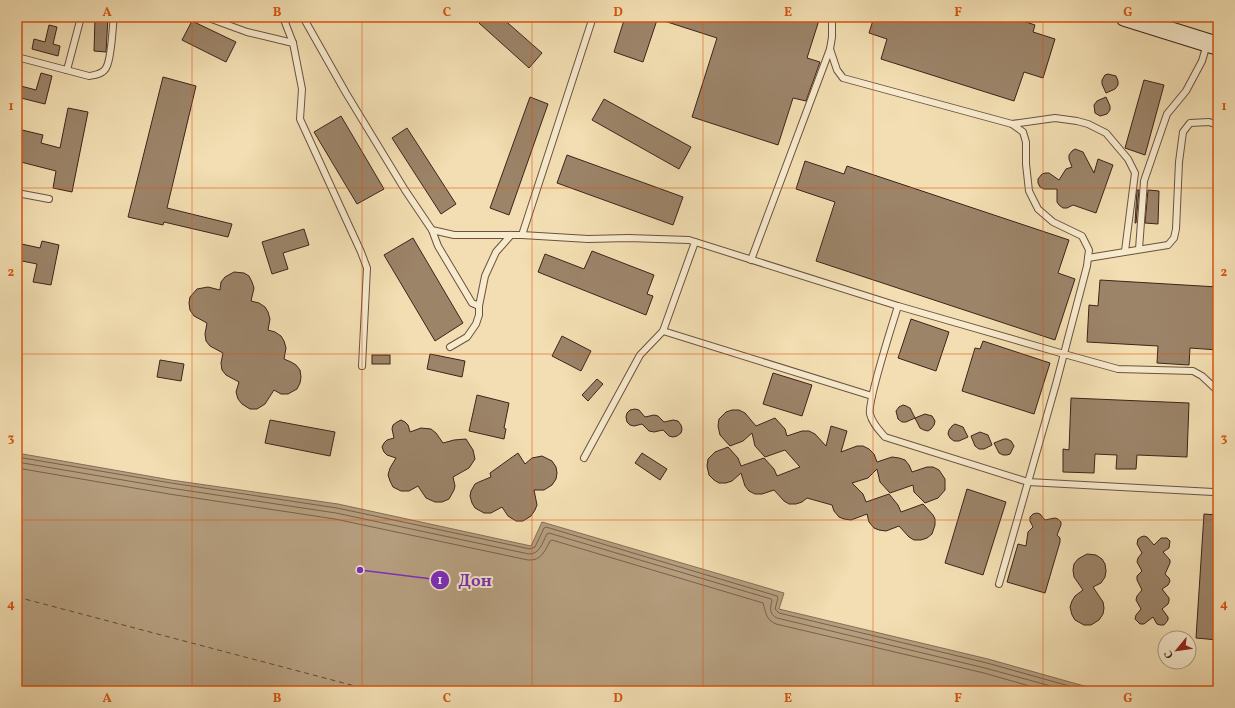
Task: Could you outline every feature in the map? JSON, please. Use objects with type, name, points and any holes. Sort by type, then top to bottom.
[{"type":"main road","points":[[1125,17],[1155,24],[1213,45]]},
{"type":"lane","points":[[67,70],[81,17]]},
{"type":"lane","points":[[17,57],[89,76],[100,74],[106,69],[109,58],[114,17]]},
{"type":"lane","points":[[206,17],[247,32],[293,43]]},
{"type":"lane","points":[[283,17],[293,43],[302,89],[300,119],[367,268],[362,366]]},
{"type":"lane","points":[[303,17],[385,158],[432,230],[438,246],[472,303],[478,306]]},
{"type":"lane","points":[[522,235],[593,17]]},
{"type":"lane","points":[[751,260],[830,49],[832,37],[832,17]]},
{"type":"lane","points":[[1139,249],[1144,181],[1167,114],[1186,91],[1202,61],[1213,45]]},
{"type":"lane","points":[[830,49],[838,70],[843,78],[1012,124],[1023,132],[1026,142],[1028,191],[1038,209],[1053,222],[1082,236],[1089,250],[1064,354],[999,584]]},
{"type":"lane","points":[[1012,124],[1055,118],[1088,124],[1106,133],[1128,159],[1135,173],[1125,252]]},
{"type":"lane","points":[[1088,258],[1168,245],[1174,238],[1176,230],[1183,132],[1190,123],[1209,122],[1218,125]]},
{"type":"lane","points":[[17,193],[48,199]]},
{"type":"lane","points":[[432,230],[454,235],[522,235],[588,239],[689,240],[898,306],[1118,369],[1193,371],[1202,376],[1218,391]]},
{"type":"lane","points":[[450,347],[467,337],[476,324],[479,315],[478,306],[485,276],[496,252],[511,235]]},
{"type":"lane","points":[[584,458],[640,355],[663,331],[695,242]]},
{"type":"lane","points":[[898,306],[872,396],[869,413],[878,429],[885,437],[1028,482],[1213,492],[1218,490]]},
{"type":"lane","points":[[663,331],[872,396]]},
{"type":"water","points":[[17,453],[171,480],[338,504],[531,546],[542,522],[784,593],[779,609],[988,659],[1102,691],[17,691]]},
{"type":"building","points":[[95,17],[108,17],[106,52],[94,51]]},
{"type":"building","points":[[484,17],[501,17],[542,53],[529,68],[479,23]]},
{"type":"building","points":[[625,17],[658,17],[643,62],[614,52]]},
{"type":"building","points":[[658,17],[820,17],[807,58],[820,62],[806,101],[793,98],[778,145],[692,117],[717,38],[658,19]]},
{"type":"building","points":[[874,17],[1011,17],[1035,25],[1033,32],[1055,39],[1043,78],[1024,72],[1014,101],[881,59],[887,39],[869,33]]},
{"type":"building","points":[[192,21],[236,42],[226,62],[182,40]]},
{"type":"building","points":[[49,25],[57,27],[53,44],[60,46],[58,56],[32,49],[34,39],[45,42]]},
{"type":"building","points":[[41,73],[52,76],[45,104],[17,97],[17,85],[36,90]]},
{"type":"building","points":[[1108,74],[1116,76],[1118,85],[1115,89],[1106,93],[1102,80],[1105,75]]},
{"type":"building","points":[[163,77],[196,86],[167,208],[232,224],[228,237],[164,222],[163,225],[128,217]]},
{"type":"building","points":[[1144,80],[1164,85],[1145,155],[1125,148]]},
{"type":"building","points":[[530,97],[548,104],[509,215],[490,208]]},
{"type":"building","points":[[1106,97],[1110,110],[1107,114],[1100,116],[1095,113],[1094,105],[1097,101]]},
{"type":"building","points":[[604,99],[691,147],[679,169],[592,120]]},
{"type":"building","points":[[68,108],[88,112],[72,192],[53,188],[56,171],[17,161],[17,140],[19,141],[22,130],[43,135],[41,143],[60,148]]},
{"type":"building","points":[[341,116],[384,189],[357,204],[314,132]]},
{"type":"building","points":[[407,128],[456,204],[441,214],[392,138]]},
{"type":"building","points":[[1075,149],[1083,152],[1094,173],[1098,159],[1113,165],[1096,213],[1073,205],[1063,208],[1057,202],[1057,189],[1044,189],[1040,187],[1038,183],[1038,179],[1045,173],[1049,173],[1059,180],[1066,169],[1072,167],[1069,155]]},
{"type":"building","points":[[567,155],[683,197],[673,225],[557,183]]},
{"type":"building","points":[[805,161],[844,174],[847,166],[1069,240],[1058,273],[1075,279],[1055,340],[816,261],[835,202],[796,189]]},
{"type":"building","points":[[1137,190],[1139,190],[1135,223]]},
{"type":"building","points":[[1148,190],[1159,191],[1158,224],[1145,223]]},
{"type":"building","points":[[304,229],[309,245],[283,253],[288,269],[272,274],[262,242]]},
{"type":"building","points":[[413,238],[463,323],[435,341],[384,255]]},
{"type":"building","points":[[42,241],[59,245],[51,285],[33,282],[37,264],[17,260],[17,243],[40,248]]},
{"type":"building","points":[[592,251],[654,275],[647,294],[653,296],[646,315],[538,272],[545,254],[584,269]]},
{"type":"building","points":[[234,272],[244,273],[249,276],[254,288],[251,301],[259,303],[265,307],[270,319],[268,330],[281,336],[284,341],[286,348],[284,359],[296,365],[300,370],[301,377],[297,389],[288,394],[281,394],[274,390],[265,404],[257,409],[250,409],[242,404],[238,399],[236,392],[239,382],[226,375],[222,370],[221,363],[223,353],[210,346],[206,341],[205,334],[207,323],[194,316],[190,310],[190,297],[197,289],[208,287],[220,290],[221,282],[225,277]]},
{"type":"building","points":[[1100,280],[1218,287],[1218,350],[1190,348],[1189,365],[1157,363],[1158,346],[1087,342],[1089,305],[1098,306]]},
{"type":"building","points":[[911,319],[949,332],[936,371],[898,358]]},
{"type":"building","points":[[562,336],[591,351],[581,371],[552,356]]},
{"type":"building","points":[[983,341],[1050,363],[1034,414],[962,391],[975,348],[980,349]]},
{"type":"building","points":[[430,354],[465,361],[462,377],[427,369]]},
{"type":"building","points":[[372,355],[390,355],[390,364],[372,364]]},
{"type":"building","points":[[160,360],[184,364],[181,381],[157,377]]},
{"type":"building","points":[[773,373],[812,385],[802,416],[763,404]]},
{"type":"building","points":[[597,379],[603,384],[588,401],[582,395]]},
{"type":"building","points":[[477,395],[509,403],[504,428],[506,429],[504,439],[469,431]]},
{"type":"building","points":[[1071,398],[1189,403],[1187,457],[1137,455],[1136,469],[1116,469],[1117,455],[1095,454],[1094,473],[1063,472],[1063,449],[1069,450]]},
{"type":"building","points":[[903,405],[910,408],[915,418],[906,422],[902,422],[898,419],[896,411]]},
{"type":"building","points":[[630,410],[639,410],[645,417],[654,415],[658,416],[664,422],[673,420],[678,421],[682,429],[681,433],[673,437],[669,436],[663,430],[654,432],[649,431],[642,424],[634,426],[630,425],[627,422],[627,413]]},
{"type":"building","points":[[739,410],[745,413],[756,426],[775,418],[785,429],[787,436],[802,431],[809,431],[815,434],[826,446],[831,426],[847,431],[841,452],[857,446],[863,446],[874,454],[877,462],[892,457],[905,460],[912,472],[927,467],[933,467],[939,470],[945,479],[945,490],[938,498],[925,503],[914,492],[913,485],[890,493],[880,482],[877,469],[868,478],[852,483],[863,494],[866,502],[889,494],[898,505],[901,512],[923,504],[935,519],[932,534],[921,540],[914,540],[909,537],[899,526],[886,531],[874,528],[869,522],[867,514],[851,520],[844,519],[839,517],[834,511],[832,505],[807,498],[796,504],[789,504],[784,501],[774,490],[762,494],[755,494],[749,491],[745,486],[741,473],[732,481],[726,483],[719,483],[714,480],[709,475],[707,466],[708,459],[715,452],[728,447],[738,458],[741,466],[764,458],[774,469],[777,476],[800,467],[785,450],[765,457],[755,446],[752,433],[743,441],[730,446],[720,435],[718,426],[719,419],[726,412]]},
{"type":"building","points":[[925,414],[932,416],[935,421],[934,425],[928,431],[920,428],[915,418]]},
{"type":"building","points":[[270,420],[335,432],[330,456],[265,443]]},
{"type":"building","points":[[401,420],[408,425],[410,432],[421,428],[431,429],[443,443],[466,439],[473,450],[475,459],[469,468],[453,477],[455,486],[449,499],[442,502],[435,502],[426,498],[418,486],[409,491],[401,491],[393,487],[388,475],[396,458],[387,455],[382,447],[387,440],[394,438],[392,429],[393,425]]},
{"type":"building","points":[[955,424],[963,427],[968,437],[959,441],[954,441],[950,438],[948,434],[949,430]]},
{"type":"building","points":[[980,432],[988,435],[992,445],[984,449],[979,449],[975,446],[971,436]]},
{"type":"building","points":[[1004,439],[1011,441],[1014,446],[1010,454],[1007,455],[999,453],[994,443]]},
{"type":"building","points":[[518,453],[525,464],[532,458],[542,456],[552,461],[556,467],[556,479],[552,485],[544,490],[534,490],[537,505],[531,516],[523,521],[516,521],[508,516],[502,507],[491,513],[484,513],[475,508],[470,496],[475,484],[491,477],[490,473]]},
{"type":"building","points":[[642,453],[667,469],[660,480],[635,463]]},
{"type":"building","points":[[967,489],[1006,502],[983,575],[945,563]]},
{"type":"building","points":[[1037,513],[1040,514],[1045,520],[1055,518],[1061,522],[1057,535],[1060,538],[1060,542],[1045,593],[1007,582],[1018,544],[1026,546],[1028,532],[1033,527],[1030,517]]},
{"type":"building","points":[[1204,514],[1218,515],[1218,640],[1197,638]]},
{"type":"building","points":[[1144,536],[1147,537],[1154,545],[1161,538],[1167,538],[1170,541],[1169,548],[1163,552],[1170,560],[1165,574],[1170,581],[1168,585],[1162,589],[1169,598],[1168,604],[1162,609],[1168,617],[1168,620],[1164,625],[1157,624],[1153,617],[1144,624],[1140,624],[1135,619],[1136,615],[1141,609],[1136,600],[1137,596],[1142,590],[1137,580],[1137,576],[1142,571],[1137,562],[1142,553],[1137,544],[1138,539]]},
{"type":"building","points":[[1087,554],[1096,555],[1102,559],[1105,564],[1106,571],[1105,577],[1101,583],[1093,587],[1103,602],[1103,614],[1099,620],[1091,625],[1084,625],[1075,620],[1070,607],[1075,596],[1083,590],[1074,577],[1074,564],[1078,559]]},
{"type":"ferry route","points":[[17,597],[374,691]]},
{"type":"place","name":"Дон","points":[[360,570]]}]
